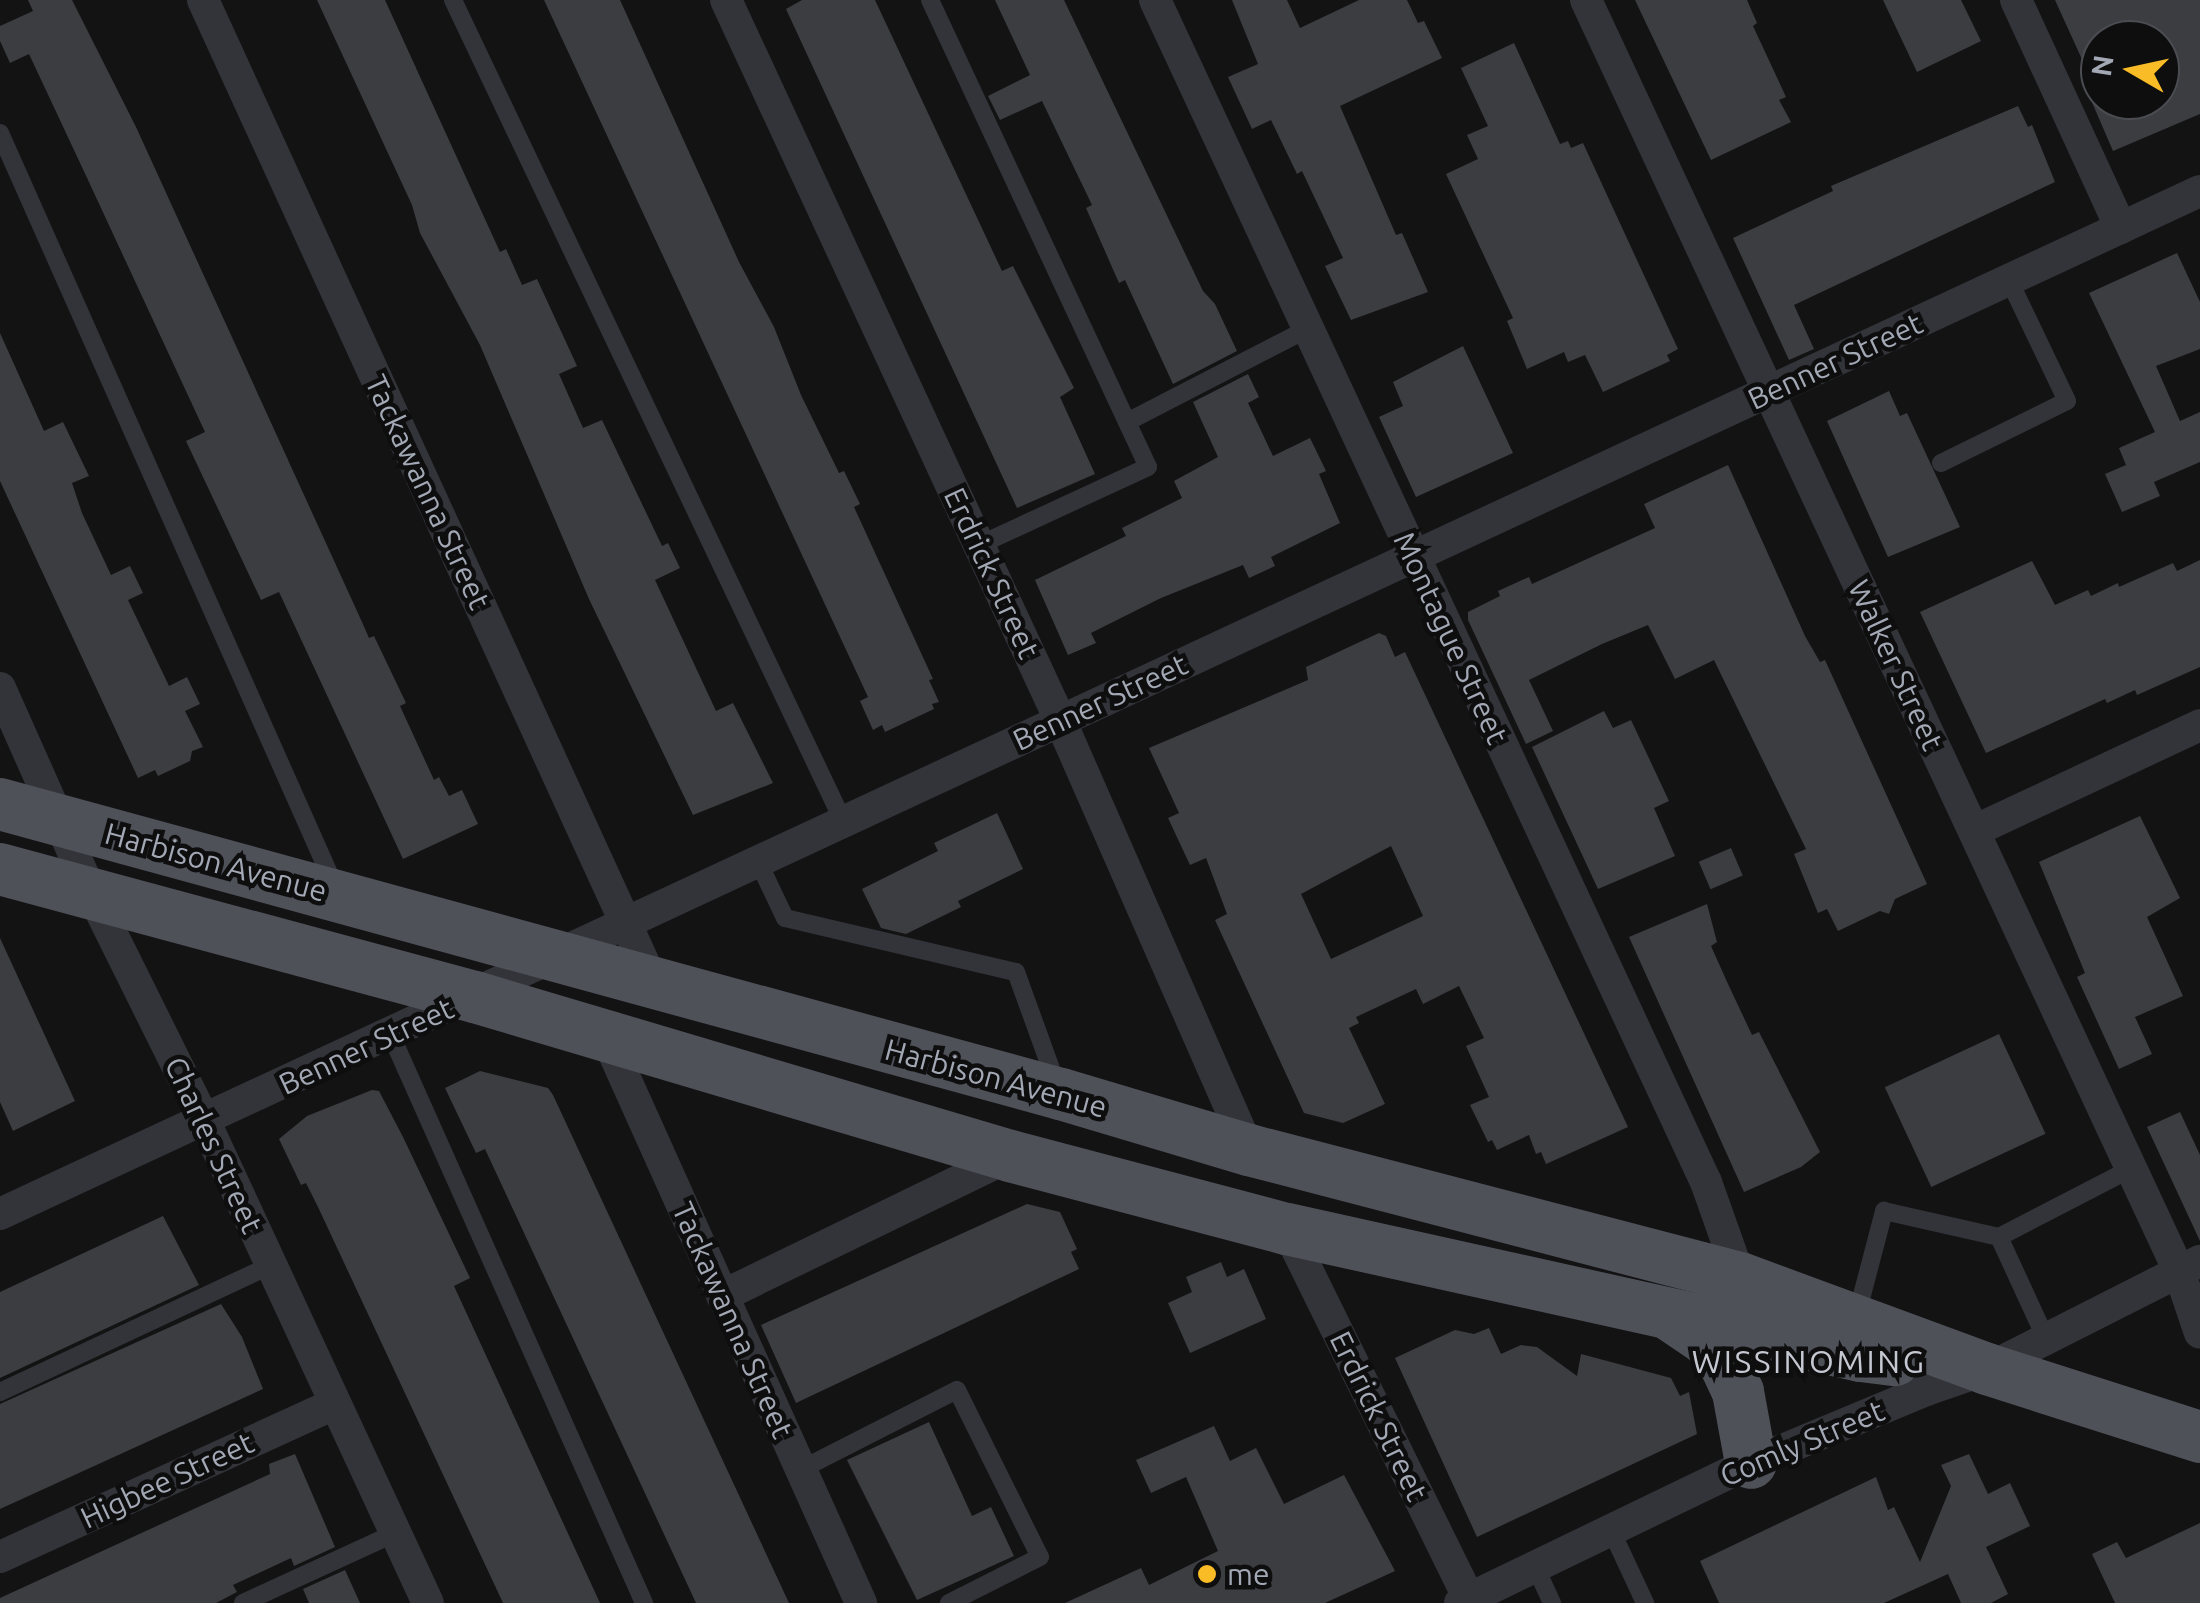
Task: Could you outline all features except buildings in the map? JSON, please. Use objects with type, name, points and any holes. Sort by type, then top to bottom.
[{"type":"main road","name":"Harbison Avenue","points":[[0,804],[1061,1094],[1248,1150],[1740,1278],[1987,1369],[2200,1437]]},
{"type":"main road","name":"Harbison Avenue","points":[[0,869],[475,996],[1010,1156],[1287,1229],[1861,1356],[1987,1369]]},
{"type":"main road","points":[[1668,1314],[1708,1340],[1725,1364],[1738,1392],[1751,1464]]},
{"type":"street","name":"Tackawanna Street","points":[[203,0],[654,983]]},
{"type":"street","name":"Erdrick Street","points":[[726,0],[1060,720],[1248,1150]]},
{"type":"street","name":"Montague Street","points":[[1156,0],[1706,1182],[1740,1278]]},
{"type":"street","name":"Walker Street","points":[[1586,0],[2130,1169],[2189,1266],[2200,1333]]},
{"type":"street","points":[[2016,0],[2122,228]]},
{"type":"street","name":"Benner Street","points":[[0,1214],[2200,192]]},
{"type":"street","name":"Charles Street","points":[[0,688],[91,892],[204,1120],[428,1603]]},
{"type":"street","points":[[1974,831],[2200,726]]},
{"type":"street","name":"Tackawanna Street","points":[[606,1036],[861,1603]]},
{"type":"street","points":[[722,1296],[1010,1156]]},
{"type":"street","name":"Erdrick Street","points":[[1287,1229],[1466,1602]]},
{"type":"street","name":"Comly Street","points":[[1466,1602],[1751,1464],[1987,1369],[2189,1266]]},
{"type":"street","name":"Higbee Street","points":[[0,1558],[334,1404]]},
{"type":"lane","points":[[453,0],[843,821]]},
{"type":"lane","points":[[930,0],[1148,467],[979,545]]},
{"type":"lane","points":[[0,133],[339,896]]},
{"type":"lane","points":[[1941,463],[2066,401],[2008,280]]},
{"type":"lane","points":[[1127,422],[1307,328]]},
{"type":"lane","points":[[758,861],[785,918],[1016,972],[1061,1094]]},
{"type":"lane","points":[[391,1035],[644,1603]]},
{"type":"lane","points":[[1855,1320],[1884,1210],[1999,1236],[2130,1169]]},
{"type":"lane","points":[[1999,1236],[2046,1339]]},
{"type":"lane","points":[[0,1392],[271,1265]]},
{"type":"lane","points":[[800,1470],[957,1390],[1040,1557],[948,1603]]},
{"type":"lane","points":[[1611,1530],[1646,1603]]},
{"type":"lane","points":[[243,1603],[396,1533]]},
{"type":"lane","points":[[1535,1566],[1552,1603]]},
{"type":"place","name":"me","points":[[1207,1574]]},
{"type":"district","name":"WISSINOMING","points":[[1809,1361]]}]
